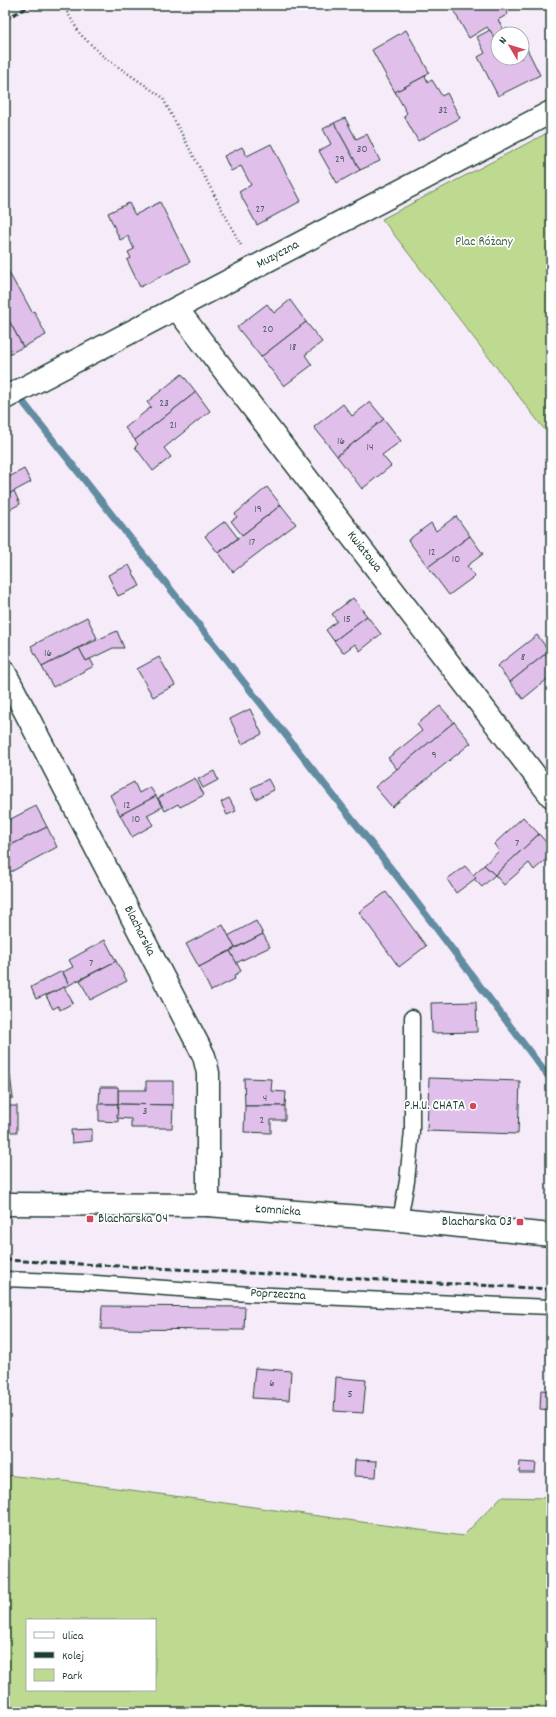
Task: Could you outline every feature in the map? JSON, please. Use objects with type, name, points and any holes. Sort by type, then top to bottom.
[{"type":"street","name":"Muzyczna","points":[[5,398],[551,112]]},
{"type":"street","name":"Kwiatowa","points":[[177,309],[551,796]]},
{"type":"street","name":"Blacharska","points":[[5,673],[204,1056],[208,1073],[208,1205]]},
{"type":"street","name":"Łomnicka","points":[[5,1204],[208,1205],[400,1220],[551,1235]]},
{"type":"lane","points":[[400,1220],[410,1158],[412,1131],[412,1017]]},
{"type":"lane","name":"Poprzeczna","points":[[5,1278],[249,1294],[551,1307]]},
{"type":"path","points":[[63,5],[80,34],[104,58],[162,97],[253,268]]},
{"type":"green space","name":"Plac Różany","points":[[551,131],[551,438],[382,219]]},
{"type":"green space","points":[[5,1475],[73,1482],[463,1536],[501,1497],[551,1498],[551,1712],[5,1712]]},
{"type":"building","points":[[503,5],[508,14],[498,20],[502,26],[490,26],[490,31],[487,27],[469,38],[451,6]]},
{"type":"building","points":[[406,30],[429,72],[425,76],[395,92],[372,50]]},
{"type":"building","points":[[490,30],[490,66],[530,66],[530,55],[540,75],[498,96],[478,57],[485,53],[477,37]]},
{"type":"building","points":[[425,76],[428,82],[432,80],[442,96],[447,93],[460,118],[418,141],[404,116],[407,113],[395,92]]},
{"type":"building","points":[[345,118],[356,139],[367,134],[380,161],[360,170],[334,123]]},
{"type":"building","points":[[334,123],[360,170],[337,183],[319,151],[331,144],[323,129]]},
{"type":"building","points":[[271,144],[301,201],[257,225],[239,192],[251,185],[241,166],[231,171],[224,156],[242,147],[247,156]]},
{"type":"building","points":[[160,202],[190,262],[140,287],[127,260],[131,258],[128,252],[134,249],[128,236],[120,240],[108,213],[129,203],[135,215]]},
{"type":"building","points":[[5,267],[18,289],[19,288],[32,312],[34,311],[46,335],[23,347],[5,313]]},
{"type":"building","points":[[290,300],[306,322],[261,357],[237,327],[267,304],[274,313]]},
{"type":"building","points":[[5,313],[23,347],[5,356]]},
{"type":"building","points":[[306,322],[322,342],[305,355],[312,365],[284,386],[261,357]]},
{"type":"building","points":[[182,374],[196,392],[135,440],[125,428],[151,407],[147,402]]},
{"type":"building","points":[[196,392],[210,411],[164,448],[171,457],[153,471],[135,447],[138,444],[135,440]]},
{"type":"building","points":[[370,402],[384,419],[337,456],[314,427],[343,404],[352,416]]},
{"type":"building","points":[[384,419],[401,441],[382,455],[391,466],[362,489],[337,456]]},
{"type":"building","points":[[24,469],[31,482],[5,496],[5,479]]},
{"type":"building","points":[[267,487],[281,505],[242,535],[231,521],[237,517],[235,514]]},
{"type":"building","points":[[14,491],[20,504],[5,512],[5,496]]},
{"type":"building","points":[[281,505],[296,524],[233,572],[219,553]]},
{"type":"building","points":[[456,516],[470,536],[428,567],[408,540],[431,523],[436,531]]},
{"type":"building","points":[[225,521],[238,538],[218,553],[205,536]]},
{"type":"building","points":[[470,536],[483,554],[467,566],[475,576],[449,595],[428,567]]},
{"type":"building","points":[[129,565],[140,586],[118,596],[108,575]]},
{"type":"building","points":[[353,598],[367,616],[334,641],[326,630],[337,621],[332,614]]},
{"type":"building","points":[[367,616],[381,634],[360,651],[355,644],[343,653],[334,641]]},
{"type":"building","points":[[87,617],[97,638],[42,667],[31,646]]},
{"type":"building","points":[[117,631],[124,648],[113,648],[86,661],[79,648]]},
{"type":"building","points":[[537,635],[549,651],[510,682],[497,666]]},
{"type":"building","points":[[79,648],[86,661],[90,659],[94,666],[53,687],[42,667]]},
{"type":"building","points":[[549,651],[551,653],[551,676],[523,699],[510,682]]},
{"type":"building","points":[[159,657],[175,685],[153,697],[137,669]]},
{"type":"building","points":[[440,706],[454,722],[397,769],[388,758],[422,731],[417,724]]},
{"type":"building","points":[[250,709],[262,734],[242,744],[230,719]]},
{"type":"building","points":[[454,722],[471,743],[392,807],[375,787]]},
{"type":"building","points":[[214,771],[218,780],[203,788],[198,779]]},
{"type":"building","points":[[195,778],[204,795],[180,807],[178,804],[165,811],[158,798]]},
{"type":"building","points":[[268,779],[274,790],[256,799],[251,788]]},
{"type":"building","points":[[134,782],[139,793],[150,787],[156,796],[120,815],[110,795]]},
{"type":"building","points":[[156,796],[162,807],[147,815],[153,825],[132,837],[120,815]]},
{"type":"building","points":[[229,798],[236,811],[227,815],[221,802]]},
{"type":"building","points":[[36,806],[47,827],[5,848],[5,822]]},
{"type":"building","points":[[523,817],[539,834],[495,875],[484,865],[499,851],[494,844]]},
{"type":"building","points":[[47,827],[57,847],[5,875],[5,848]]},
{"type":"building","points":[[539,834],[551,848],[551,855],[534,870],[529,863],[504,885],[495,875]]},
{"type":"building","points":[[484,865],[495,875],[482,887],[474,879],[476,878],[473,875]]},
{"type":"building","points":[[465,866],[476,878],[456,893],[447,879]]},
{"type":"building","points":[[386,892],[426,946],[399,967],[359,912]]},
{"type":"building","points":[[256,921],[263,934],[235,948],[228,936]]},
{"type":"building","points":[[223,925],[235,948],[199,967],[186,944]]},
{"type":"building","points":[[263,934],[270,947],[236,963],[230,951]]},
{"type":"building","points":[[105,940],[116,961],[69,985],[63,972],[73,967],[69,960]]},
{"type":"building","points":[[230,951],[241,971],[234,976],[235,979],[211,991],[199,967]]},
{"type":"building","points":[[116,961],[127,981],[90,1000],[80,980]]},
{"type":"building","points":[[62,971],[69,985],[36,999],[31,987]]},
{"type":"building","points":[[64,987],[73,1003],[60,1010],[58,1006],[53,1009],[46,996]]},
{"type":"building","points":[[476,1002],[477,1032],[432,1033],[431,1003]]},
{"type":"building","points":[[5,1059],[10,1075],[13,1098],[5,1099]]},
{"type":"building","points":[[244,1078],[272,1079],[271,1091],[286,1092],[285,1106],[245,1106]]},
{"type":"building","name":"P.H.U. CHATA","points":[[429,1078],[520,1081],[518,1134],[427,1131]]},
{"type":"building","points":[[146,1081],[173,1081],[173,1105],[118,1104],[118,1090],[146,1090]]},
{"type":"building","points":[[100,1087],[118,1087],[118,1104],[99,1104]]},
{"type":"building","points":[[99,1104],[118,1104],[118,1122],[99,1121]]},
{"type":"building","points":[[118,1104],[173,1105],[172,1128],[131,1128],[131,1119],[117,1118]]},
{"type":"building","points":[[5,1106],[17,1106],[17,1132],[5,1132]]},
{"type":"building","points":[[245,1106],[285,1106],[285,1120],[271,1120],[271,1133],[244,1132]]},
{"type":"building","points":[[92,1129],[92,1141],[72,1143],[71,1130]]},
{"type":"building","points":[[102,1306],[245,1307],[244,1330],[101,1329]]},
{"type":"building","points":[[255,1368],[291,1371],[289,1400],[252,1398]]},
{"type":"building","points":[[336,1377],[366,1380],[363,1413],[334,1411]]},
{"type":"building","points":[[541,1390],[551,1391],[551,1410],[540,1409]]},
{"type":"building","points":[[355,1460],[377,1461],[376,1477],[354,1476]]},
{"type":"building","points":[[520,1462],[536,1463],[535,1473],[519,1473]]},
{"type":"waterway","points":[[23,402],[396,875],[551,1080]]},
{"type":"railway","points":[[5,19],[32,5]]},
{"type":"railway","points":[[5,1260],[551,1289]]},
{"type":"place","name":"P.H.U. CHATA","points":[[473,1106]]},
{"type":"place","name":"Blacharska 04","points":[[90,1219]]},
{"type":"place","name":"Blacharska 03","points":[[520,1222]]}]
